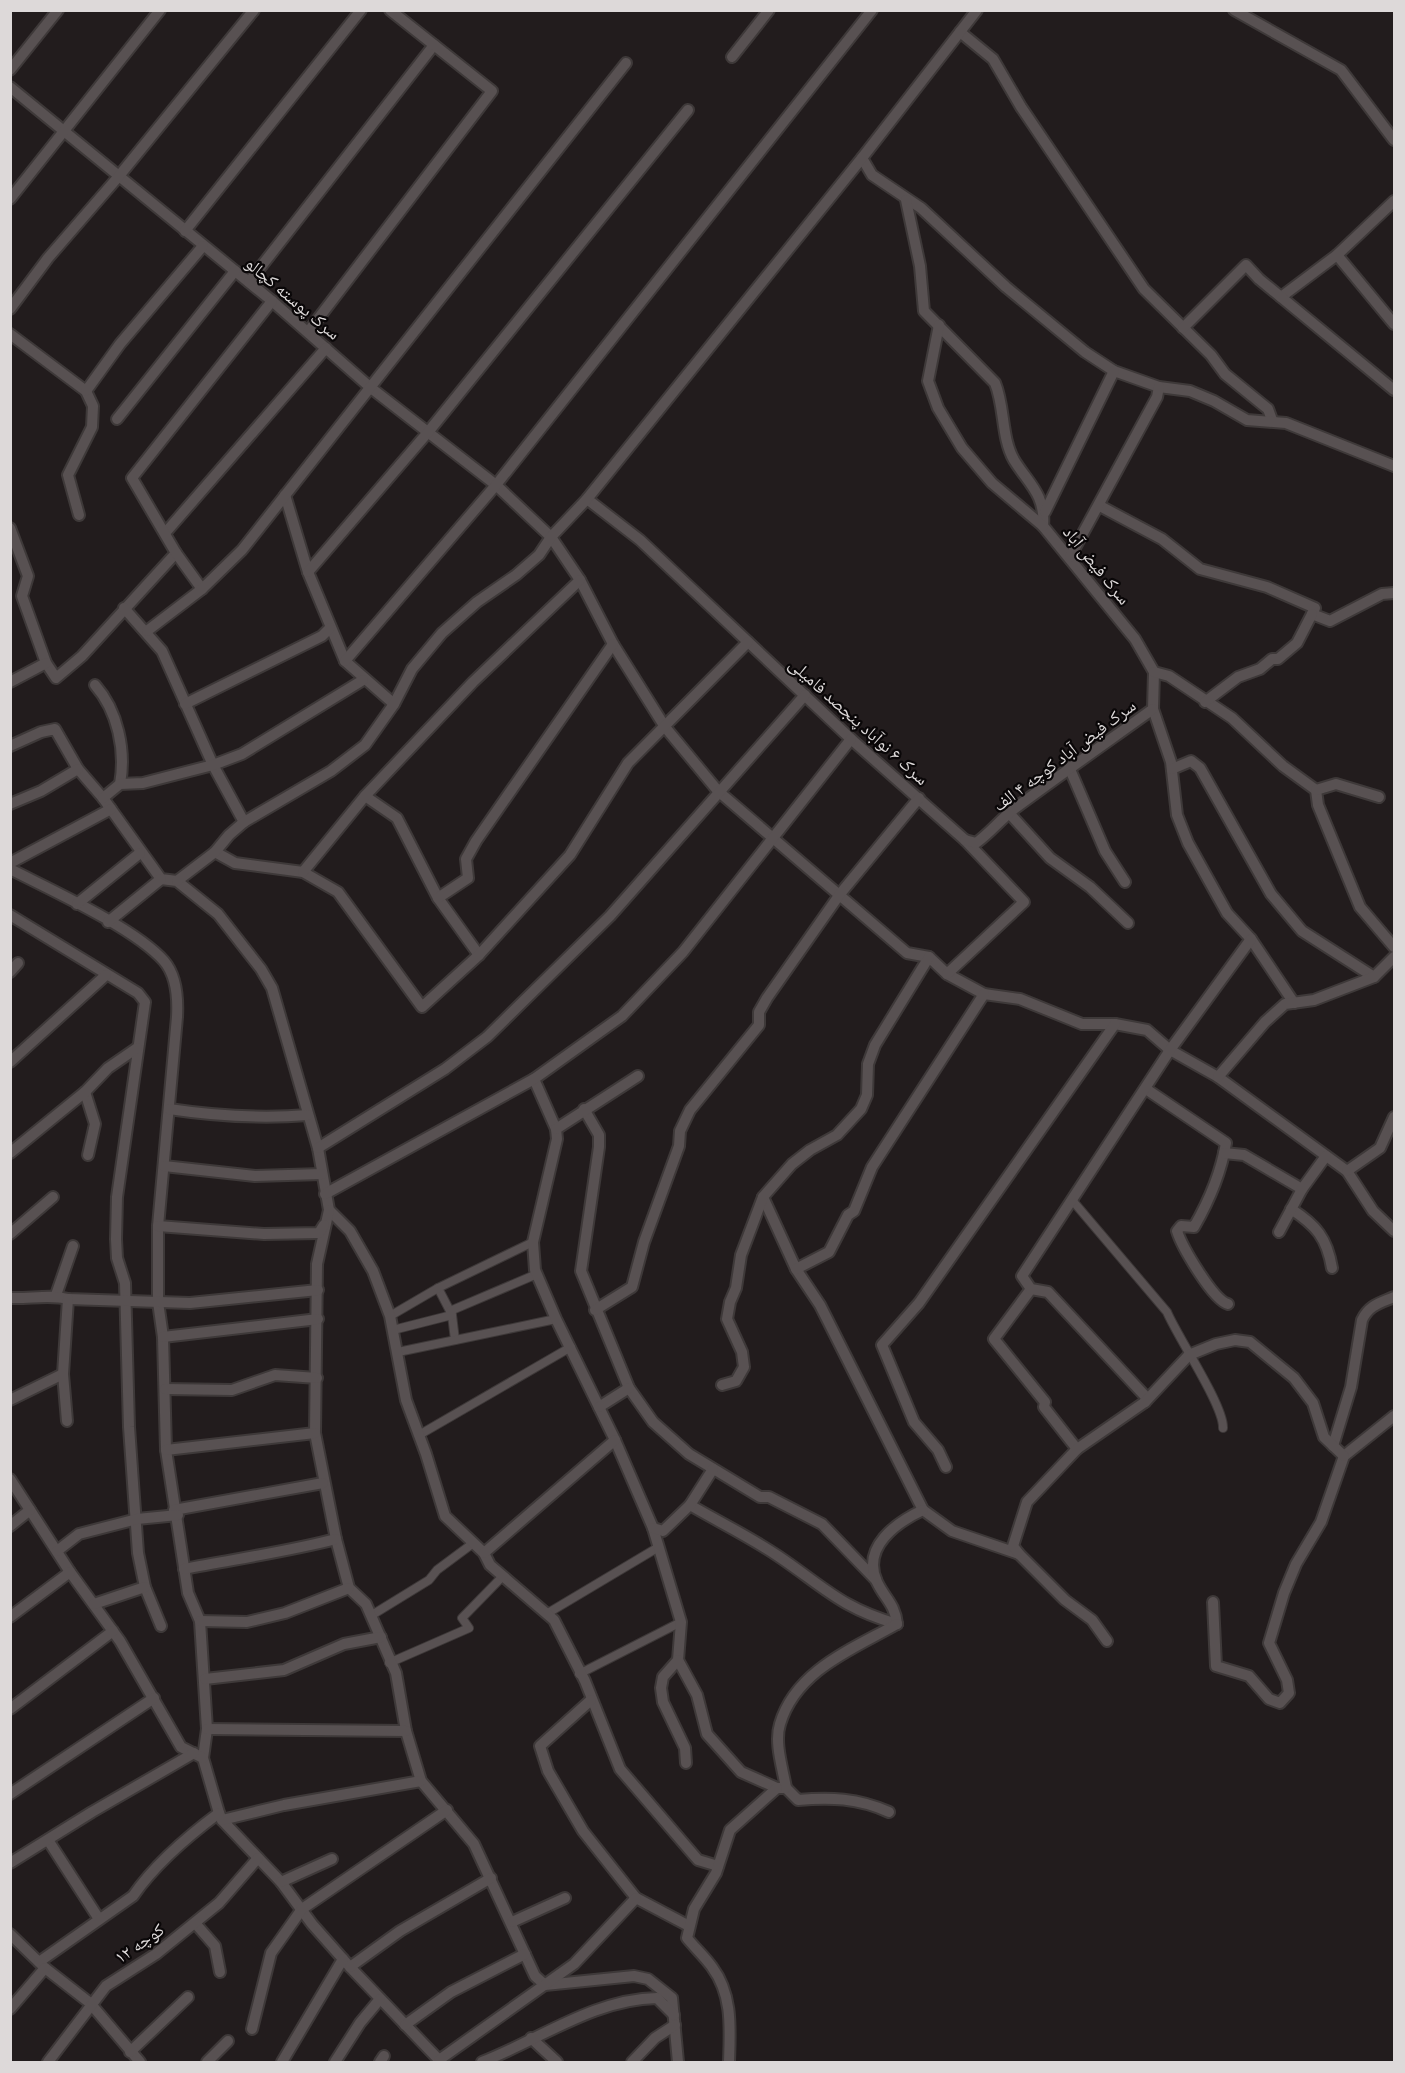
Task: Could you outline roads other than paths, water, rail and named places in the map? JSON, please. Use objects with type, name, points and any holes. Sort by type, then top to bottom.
[{"type":"street","points":[[10,70],[58,10]]},
{"type":"street","points":[[10,199],[160,10]]},
{"type":"street","points":[[10,309],[48,258],[119,176],[254,10]]},
{"type":"street","points":[[185,231],[361,10]]},
{"type":"street","points":[[308,332],[492,91],[489,86],[390,10]]},
{"type":"street","points":[[732,57],[769,10]]},
{"type":"street","points":[[345,661],[496,485],[872,10]]},
{"type":"street","points":[[177,881],[215,852],[244,822],[331,771],[365,745],[394,704],[412,669],[442,633],[477,602],[516,576],[539,555],[551,537],[587,499],[862,158],[976,10]]},
{"type":"street","points":[[1234,10],[1341,70],[1395,140]]},
{"type":"street","points":[[960,32],[993,59],[1021,107],[1144,288],[1211,355],[1225,374],[1268,410],[1272,420]]},
{"type":"street","points":[[249,282],[434,45]]},
{"type":"street","points":[[147,631],[202,589],[242,550],[626,63]]},
{"type":"street","name":"سرک پوسته کچالو","points":[[12,92],[64,131],[249,282],[371,388],[496,485],[551,537],[580,580],[613,644],[665,727],[718,791],[907,953],[929,957]]},
{"type":"street","points":[[308,572],[429,431],[688,110]]},
{"type":"street","points":[[862,158],[872,175],[921,208],[1024,302],[1085,352],[1114,371],[1159,387],[1190,391],[1214,401],[1247,420],[1272,420],[1286,423],[1395,466]]},
{"type":"street","name":"سرک فيض آباد","points":[[906,200],[920,266],[924,311],[995,383],[1001,397],[1007,440],[1014,459],[1032,482],[1045,512],[1043,526],[1135,639],[1154,672]]},
{"type":"street","points":[[1281,297],[1337,255],[1395,201]]},
{"type":"street","points":[[86,391],[120,344],[203,246]]},
{"type":"street","points":[[1337,255],[1395,324]]},
{"type":"street","points":[[1182,328],[1246,265],[1281,297],[1395,390]]},
{"type":"street","points":[[117,419],[235,271]]},
{"type":"street","points":[[202,589],[176,553],[166,532],[132,478],[272,301]]},
{"type":"street","points":[[939,325],[928,381],[938,408],[962,448],[992,483],[1043,526]]},
{"type":"street","points":[[10,334],[86,391],[93,406],[92,427],[68,475],[79,515]]},
{"type":"street","points":[[166,532],[326,348]]},
{"type":"street","points":[[1045,512],[1114,371]]},
{"type":"street","points":[[1070,557],[1100,506],[1157,397],[1159,387]]},
{"type":"street","points":[[285,495],[308,572],[345,661],[363,680],[394,704]]},
{"type":"street","name":"سرک ۶ نوآباد پنجصد فامیلی","points":[[587,499],[640,540],[850,739],[965,840],[1024,902],[947,974]]},
{"type":"street","points":[[1100,506],[1162,539],[1200,569],[1267,587],[1315,608],[1297,643],[1278,659],[1272,659],[1260,669],[1238,677],[1205,702]]},
{"type":"street","points":[[10,528],[28,576],[22,596],[46,663],[56,678],[82,656],[176,553]]},
{"type":"street","points":[[303,872],[365,796],[473,682],[580,580]]},
{"type":"street","points":[[1312,614],[1330,621],[1382,594],[1395,593]]},
{"type":"street","points":[[124,608],[147,631],[162,651],[213,765],[244,822]]},
{"type":"street","points":[[185,704],[322,636],[330,628]]},
{"type":"street","points":[[215,852],[235,863],[303,872],[338,892],[422,1007],[479,955],[570,855],[628,763],[748,642]]},
{"type":"street","points":[[438,898],[468,878],[466,859],[476,841],[613,644]]},
{"type":"street","points":[[10,682],[46,663]]},
{"type":"street","points":[[1294,1003],[1251,939],[1227,913],[1188,843],[1177,815],[1172,769],[1153,708],[1154,672],[1169,676],[1232,718],[1283,766],[1316,790],[1318,805],[1360,908],[1395,947]]},
{"type":"street","points":[[103,798],[120,784],[143,783],[213,765],[242,754],[363,680]]},
{"type":"street","points":[[95,685],[109,701],[117,730],[124,764],[120,784]]},
{"type":"street","points":[[318,1148],[446,1069],[487,1037],[610,915],[805,695]]},
{"type":"street","name":"سرک فيض آباد کوچه ۴ الف","points":[[965,840],[976,843],[994,830],[1009,813],[1069,767],[1153,708]]},
{"type":"street","points":[[10,747],[41,732],[55,729],[78,769],[103,798],[140,853],[161,879],[177,881],[218,914],[261,969],[283,1021],[318,1148],[329,1209],[350,1231],[374,1271],[390,1316],[406,1400],[445,1516],[472,1545],[484,1553],[490,1565],[548,1613],[579,1674],[585,1681],[620,1769],[698,1860],[718,1866]]},
{"type":"street","points":[[325,1194],[534,1079],[622,1016],[683,952],[850,739]]},
{"type":"street","points":[[1172,769],[1191,761],[1200,768],[1271,894],[1302,931],[1381,973]]},
{"type":"street","points":[[1069,767],[1105,850],[1125,882]]},
{"type":"street","points":[[10,804],[41,791],[78,769]]},
{"type":"street","points":[[1316,790],[1336,784],[1379,797]]},
{"type":"street","points":[[365,796],[397,818],[438,898],[479,955]]},
{"type":"street","points":[[595,1310],[632,1287],[644,1242],[680,1146],[680,1131],[690,1110],[759,1025],[759,1012],[767,998],[840,894],[919,798]]},
{"type":"street","points":[[10,863],[111,809]]},
{"type":"street","points":[[1009,813],[1050,858],[1089,887],[1128,923]]},
{"type":"street","points":[[77,904],[140,853]]},
{"type":"street","points":[[10,869],[108,922],[165,962],[177,990],[158,1226],[158,1302],[163,1337],[166,1450],[188,1593],[200,1621],[207,1729],[199,1755],[220,1816],[281,1882],[347,1963],[440,2061],[574,1964],[636,1898]]},
{"type":"street","points":[[108,922],[161,879]]},
{"type":"street","points":[[10,915],[138,993],[146,1002],[137,1048],[117,1197],[117,1258],[125,1283],[129,1427],[138,1553],[144,1587],[161,1626]]},
{"type":"street","points":[[1144,1402],[1146,1396],[1048,1292],[1031,1289],[1022,1276],[1170,1050],[1251,939]]},
{"type":"street","points":[[722,1385],[736,1381],[744,1367],[742,1352],[727,1319],[729,1302],[736,1288],[741,1255],[763,1197],[792,1164],[810,1150],[837,1135],[861,1109],[867,1095],[868,1064],[874,1045],[929,957],[947,974],[984,994],[1020,999],[1082,1024],[1115,1024],[1147,1030],[1170,1050],[1218,1077],[1347,1171],[1373,1211],[1395,1231]]},
{"type":"street","points":[[1218,1077],[1265,1022],[1285,1004],[1314,1000],[1381,973],[1395,957]]},
{"type":"street","points":[[10,972],[18,963]]},
{"type":"street","points":[[10,1062],[106,975]]},
{"type":"street","points":[[796,1269],[829,1252],[848,1215],[854,1211],[872,1167],[984,994]]},
{"type":"street","points":[[946,1467],[938,1449],[914,1422],[882,1345],[919,1304],[1115,1024]]},
{"type":"street","points":[[10,1153],[85,1092],[108,1068],[137,1048]]},
{"type":"street","points":[[556,1129],[639,1076]]},
{"type":"street","points":[[534,1079],[556,1129],[557,1139],[533,1242],[537,1274],[556,1319],[615,1440],[653,1528],[657,1548],[681,1622],[678,1660],[697,1695],[707,1734],[741,1772],[782,1788],[798,1800],[831,1796],[871,1804],[889,1812]]},
{"type":"street","points":[[1146,1089],[1226,1143],[1213,1191],[1198,1220],[1194,1227],[1181,1226],[1178,1231],[1208,1284],[1222,1302],[1228,1304]]},
{"type":"street","points":[[85,1092],[95,1124],[88,1155]]},
{"type":"street","points":[[169,1109],[228,1117],[268,1118],[308,1114]]},
{"type":"street","points":[[584,1109],[599,1136],[581,1271],[595,1310],[629,1388],[653,1422],[689,1454],[760,1497],[769,1497],[822,1524],[876,1580],[895,1609],[897,1624]]},
{"type":"street","points":[[1347,1171],[1389,1142],[1395,1116]]},
{"type":"street","points":[[1224,1153],[1244,1155],[1302,1189]]},
{"type":"street","points":[[1279,1232],[1302,1189],[1326,1156]]},
{"type":"street","points":[[164,1167],[255,1176],[322,1174]]},
{"type":"street","points":[[10,1234],[53,1197]]},
{"type":"street","points":[[763,1197],[796,1269],[820,1305],[923,1510],[952,1530],[1019,1554]]},
{"type":"street","points":[[1072,1200],[1167,1312],[1209,1389],[1224,1421],[1224,1428]]},
{"type":"street","points":[[329,1209],[317,1264],[318,1378],[315,1433],[323,1483],[349,1588],[366,1604],[381,1636],[389,1663],[396,1673],[406,1731],[421,1781],[474,1844],[535,1976],[545,1985],[641,1978],[663,1988],[672,1998],[678,2062]]},
{"type":"street","points":[[1291,1209],[1315,1225],[1330,1253],[1332,1268]]},
{"type":"street","points":[[158,1226],[264,1234],[319,1233],[325,1223]]},
{"type":"street","points":[[390,1316],[438,1288],[533,1242]]},
{"type":"street","points":[[56,1295],[73,1246]]},
{"type":"street","points":[[393,1330],[451,1313],[537,1274]]},
{"type":"street","points":[[438,1288],[451,1313],[455,1340]]},
{"type":"street","points":[[1031,1289],[994,1339],[1045,1402],[1044,1407],[1077,1449]]},
{"type":"street","points":[[10,1298],[32,1299],[56,1295],[68,1299],[190,1303],[318,1290]]},
{"type":"street","points":[[1333,1446],[1352,1387],[1362,1320],[1374,1305],[1395,1298]]},
{"type":"street","points":[[67,1421],[63,1374],[68,1299]]},
{"type":"street","points":[[163,1337],[318,1319]]},
{"type":"street","points":[[398,1353],[556,1319]]},
{"type":"street","points":[[1107,1641],[1092,1620],[1065,1600],[1013,1546],[1027,1502],[1077,1449],[1144,1402],[1189,1355],[1216,1344],[1235,1340],[1250,1342],[1300,1386],[1313,1403],[1324,1437],[1344,1456]]},
{"type":"street","points":[[419,1435],[571,1347]]},
{"type":"street","points":[[10,1400],[63,1374]]},
{"type":"street","points":[[165,1389],[231,1390],[275,1375],[318,1378]]},
{"type":"street","points":[[599,1407],[629,1388]]},
{"type":"street","points":[[1213,1602],[1216,1666],[1249,1676],[1269,1699],[1280,1703],[1289,1693],[1287,1680],[1269,1643],[1284,1593],[1296,1564],[1321,1521],[1344,1456],[1395,1416]]},
{"type":"street","points":[[166,1450],[315,1433]]},
{"type":"street","points":[[484,1553],[615,1440]]},
{"type":"street","points":[[653,1528],[663,1531],[690,1505],[714,1469]]},
{"type":"street","points":[[10,1479],[70,1572],[113,1631],[181,1747],[199,1755]]},
{"type":"street","points":[[57,1551],[79,1534],[137,1520],[323,1483]]},
{"type":"street","points":[[690,1505],[778,1556],[846,1605],[866,1615],[897,1624]]},
{"type":"street","points":[[10,1526],[30,1510]]},
{"type":"street","points":[[876,1580],[878,1548],[886,1532],[923,1510]]},
{"type":"street","points":[[184,1569],[257,1554],[288,1551],[336,1539]]},
{"type":"street","points":[[372,1615],[429,1580],[437,1570],[472,1545]]},
{"type":"street","points":[[548,1613],[657,1548]]},
{"type":"street","points":[[10,1617],[70,1572]]},
{"type":"street","points":[[389,1663],[469,1628],[462,1618],[502,1576]]},
{"type":"street","points":[[94,1604],[144,1587]]},
{"type":"street","points":[[200,1621],[257,1620],[285,1613],[349,1588]]},
{"type":"street","points":[[579,1674],[681,1622]]},
{"type":"street","points":[[782,1788],[778,1740],[780,1724],[799,1689],[818,1668],[897,1624]]},
{"type":"street","points":[[10,1709],[113,1631]]},
{"type":"street","points":[[205,1679],[284,1670],[344,1644],[381,1636]]},
{"type":"street","points":[[678,1660],[663,1677],[661,1688],[663,1701],[685,1748],[686,1763]]},
{"type":"street","points":[[10,1794],[154,1698]]},
{"type":"street","points":[[591,1700],[540,1746],[548,1771],[583,1831],[636,1898],[689,1926]]},
{"type":"street","points":[[207,1729],[406,1731]]},
{"type":"street","points":[[10,1863],[48,1839],[199,1755]]},
{"type":"street","points":[[10,2009],[42,1965],[99,1919],[133,1896],[141,1884],[195,1830],[220,1816],[421,1781]]},
{"type":"street","points":[[729,2062],[730,2016],[724,1988],[712,1967],[687,1938],[689,1926],[694,1909],[718,1866],[730,1830],[782,1788]]},
{"type":"street","points":[[252,2029],[271,1953],[302,1909],[447,1810]]},
{"type":"street","points":[[48,1839],[99,1919]]},
{"type":"street","name":"کوچه ۱۲","points":[[48,2062],[90,2003],[106,1986],[156,1954],[219,1903],[258,1858]]},
{"type":"street","points":[[281,1882],[332,1859]]},
{"type":"street","points":[[282,2062],[347,1963],[491,1878]]},
{"type":"street","points":[[512,1922],[565,1898]]},
{"type":"street","points":[[195,1923],[214,1946],[220,1972]]},
{"type":"street","points":[[10,1934],[42,1965],[90,2003],[134,2058],[188,1997]]},
{"type":"street","points":[[405,2025],[451,1992],[525,1954]]},
{"type":"street","points":[[482,2062],[531,2038],[636,1998],[657,1998],[675,2020]]},
{"type":"street","points":[[335,2062],[360,2023],[380,1999]]},
{"type":"street","points":[[632,2062],[675,2020]]},
{"type":"street","points":[[531,2038],[557,2062]]},
{"type":"street","points":[[207,2062],[228,2040]]}]
